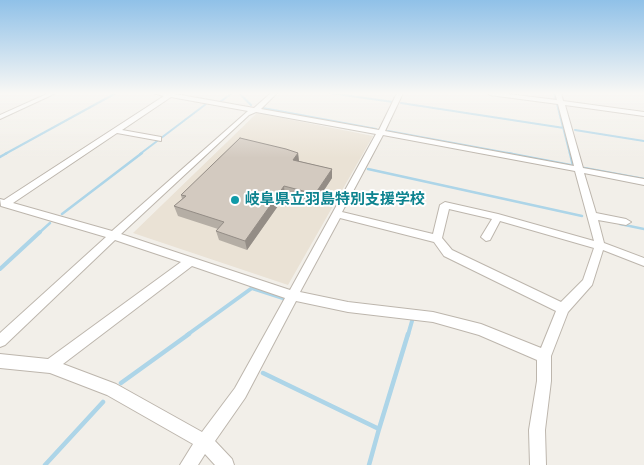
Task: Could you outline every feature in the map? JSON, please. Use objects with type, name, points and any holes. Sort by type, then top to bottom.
[{"type":"street","points":[[4,206],[141,115]]},
{"type":"street","points":[[0,341],[245,115]]},
{"type":"street","points":[[281,115],[644,182]]},
{"type":"street","points":[[188,465],[240,393],[294,296],[389,115]]},
{"type":"street","points":[[538,465],[537,430],[544,381],[544,356],[563,309],[588,282],[600,245],[564,115]]},
{"type":"street","points":[[116,131],[158,139]]},
{"type":"street","points":[[437,239],[444,205],[498,217],[590,244],[600,245],[644,262]]},
{"type":"street","points":[[4,206],[115,236],[294,296],[348,307],[433,317],[481,330],[544,356]]},
{"type":"street","points":[[337,214],[437,239],[448,253],[563,309]]},
{"type":"street","points":[[592,215],[626,222]]},
{"type":"street","points":[[486,237],[498,217]]},
{"type":"street","points":[[50,366],[191,261]]},
{"type":"street","points":[[0,361],[50,366],[111,389],[205,442],[226,465]]},
{"type":"shaded area","points":[[255,115],[266,115],[373,136],[288,285],[133,233]]},
{"type":"building","name":"岐阜県立羽島特別支援学校","points":[[240,138],[298,153],[293,160],[332,169],[315,194],[284,186],[245,241],[216,231],[224,222],[174,206],[186,196],[181,195]]},
{"type":"waterway","points":[[5,154],[77,115]]},
{"type":"waterway","points":[[140,154],[192,115]]},
{"type":"waterway","points":[[299,115],[376,129]]},
{"type":"waterway","points":[[477,115],[563,128]]},
{"type":"waterway","points":[[560,115],[563,128]]},
{"type":"waterway","points":[[563,128],[570,154]]},
{"type":"waterway","points":[[575,130],[644,141]]},
{"type":"waterway","points":[[388,131],[513,154]]},
{"type":"waterway","points":[[0,157],[7,153]]},
{"type":"waterway","points":[[62,214],[142,153]]},
{"type":"waterway","points":[[507,153],[570,165]]},
{"type":"waterway","points":[[570,153],[573,166]]},
{"type":"waterway","points":[[584,168],[644,179]]},
{"type":"waterway","points":[[368,169],[582,216]]},
{"type":"waterway","points":[[39,233],[50,223]]},
{"type":"waterway","points":[[620,224],[644,229]]},
{"type":"waterway","points":[[0,269],[40,232]]},
{"type":"waterway","points":[[187,335],[252,288],[286,299],[284,302]]},
{"type":"waterway","points":[[408,335],[412,321]]},
{"type":"waterway","points":[[121,383],[189,334]]},
{"type":"waterway","points":[[379,429],[408,334]]},
{"type":"waterway","points":[[263,373],[379,429]]},
{"type":"waterway","points":[[45,465],[103,402]]},
{"type":"waterway","points":[[369,465],[379,429]]},
{"type":"place","name":"岐阜県立羽島特別支援学校","points":[[235,200]]}]
